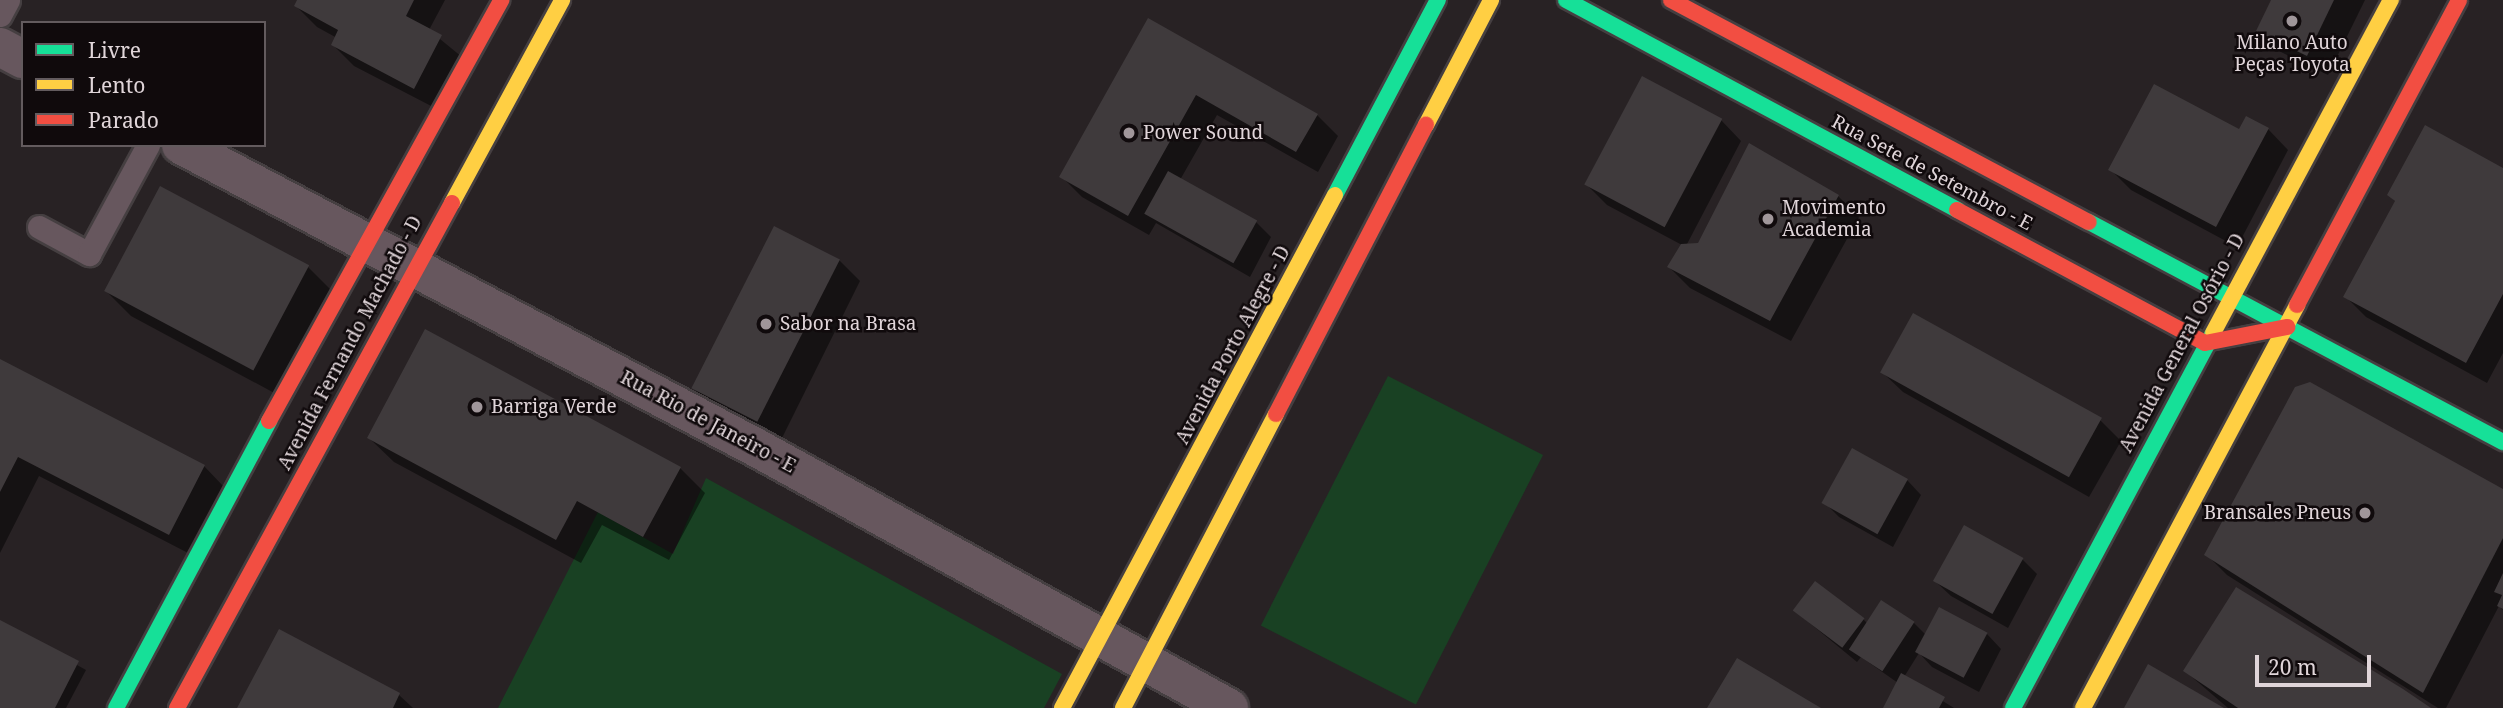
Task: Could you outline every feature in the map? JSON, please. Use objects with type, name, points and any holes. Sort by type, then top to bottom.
[{"type":"street","name":"Avenida Fernando Machado - D","points":[[116,708],[365,240],[500,0]]},
{"type":"street","name":"Avenida Fernando Machado - D","points":[[177,708],[562,0]]},
{"type":"street","name":"Avenida Porto Alegre - D","points":[[1062,708],[1267,338],[1438,0]]},
{"type":"street","points":[[1123,708],[1300,354],[1490,0]]},
{"type":"street","name":"Rua Sete de Setembro - E","points":[[1566,0],[2205,343]]},
{"type":"street","name":"Rua Sete de Setembro - E","points":[[1671,0],[2503,442]]},
{"type":"street","name":"Avenida General Osório - D","points":[[2013,708],[2230,296],[2391,0]]},
{"type":"street","points":[[2083,708],[2459,0]]},
{"type":"street","points":[[0,47],[21,58]]},
{"type":"street","name":"Rua Rio de Janeiro - E","points":[[185,147],[757,447],[1229,708]]},
{"type":"street","points":[[2205,343],[2287,327]]},
{"type":"lane","points":[[0,15],[8,0]]},
{"type":"lane","points":[[39,227],[89,254],[147,147]]},
{"type":"green space","points":[[1388,376],[1543,455],[1416,704],[1261,625]]},
{"type":"green space","points":[[706,478],[1062,674],[1044,708],[498,708],[598,512],[673,554]]},
{"type":"building","points":[[297,0],[414,0],[406,16],[442,35],[414,89],[331,45],[338,30],[294,6]]},
{"type":"building","name":"Milano Auto Peças Toyota","points":[[2271,0],[2334,0],[2307,56],[2256,31]]},
{"type":"building","name":"Power Sound","points":[[1148,18],[1318,114],[1296,152],[1196,95],[1128,216],[1059,177]]},
{"type":"building","points":[[1642,76],[1722,119],[1665,227],[1584,185]]},
{"type":"building","points":[[2154,84],[2239,129],[2246,116],[2269,128],[2216,227],[2108,170]]},
{"type":"building","points":[[2425,125],[2503,168],[2503,294],[2466,363],[2343,297],[2395,201],[2387,195]]},
{"type":"building","name":"Movimento Academia","points":[[1749,143],[1839,195],[1770,321],[1667,267],[1681,244],[1698,243]]},
{"type":"building","points":[[1168,171],[1257,220],[1233,263],[1144,214]]},
{"type":"building","points":[[160,186],[309,265],[253,370],[104,291]]},
{"type":"building","name":"Sabor na Brasa","points":[[774,226],[840,260],[757,422],[691,388]]},
{"type":"building","points":[[1913,313],[2102,418],[2069,477],[1880,372]]},
{"type":"building","name":"Barriga Verde","points":[[425,329],[681,467],[643,537],[577,501],[556,540],[367,438]]},
{"type":"building","points":[[0,359],[205,465],[169,535],[18,457],[0,492]]},
{"type":"building","name":"Bransales Pneus","points":[[2310,382],[2503,489],[2503,538],[2423,693],[2204,555],[2295,387]]},
{"type":"building","points":[[1852,448],[1908,479],[1877,534],[1821,503]]},
{"type":"building","points":[[1964,525],[2023,558],[1992,614],[1933,581]]},
{"type":"building","points":[[2503,573],[2503,609],[2497,606],[2502,595],[2494,592]]},
{"type":"building","points":[[1815,581],[1865,618],[1842,648],[1793,611]]},
{"type":"building","points":[[2236,587],[2431,708],[2238,708],[2183,671]]},
{"type":"building","points":[[1881,600],[1915,622],[1882,671],[1849,649]]},
{"type":"building","points":[[1939,607],[1988,633],[1964,678],[1915,652]]},
{"type":"building","points":[[0,620],[79,661],[55,708],[0,708]]},
{"type":"building","points":[[279,629],[400,693],[393,708],[237,708]]},
{"type":"building","points":[[1737,658],[1821,708],[1707,708]]},
{"type":"building","points":[[2148,664],[2224,708],[2124,708]]},
{"type":"building","points":[[1901,673],[1945,697],[1939,708],[1883,708]]},
{"type":"traffic: fast","points":[[1335,195],[1438,0]]},
{"type":"traffic: fast","points":[[1566,0],[1957,210]]},
{"type":"traffic: fast","points":[[2089,222],[2503,442]]},
{"type":"traffic: fast","points":[[2013,708],[2213,333]]},
{"type":"traffic: fast","points":[[116,708],[269,421]]},
{"type":"traffic: slow","points":[[452,203],[562,0]]},
{"type":"traffic: slow","points":[[1426,125],[1491,0]]},
{"type":"traffic: slow","points":[[2213,333],[2391,0]]},
{"type":"traffic: slow","points":[[1062,708],[1335,195]]},
{"type":"traffic: slow","points":[[2083,708],[2297,305]]},
{"type":"traffic: slow","points":[[1123,708],[1276,414]]},
{"type":"traffic: jam","points":[[269,421],[501,0]]},
{"type":"traffic: jam","points":[[1671,0],[2089,222]]},
{"type":"traffic: jam","points":[[2297,305],[2459,0]]},
{"type":"traffic: jam","points":[[1276,414],[1426,125]]},
{"type":"traffic: jam","points":[[177,708],[452,203]]},
{"type":"traffic: jam","points":[[1957,210],[2205,343],[2287,327]]},
{"type":"place","name":"Milano Auto Peças Toyota","points":[[2292,21]]},
{"type":"place","name":"Power Sound","points":[[1129,133]]},
{"type":"place","name":"Movimento Academia","points":[[1768,219]]},
{"type":"place","name":"Sabor na Brasa","points":[[766,324]]},
{"type":"place","name":"Barriga Verde","points":[[477,407]]},
{"type":"place","name":"Bransales Pneus","points":[[2365,513]]}]
